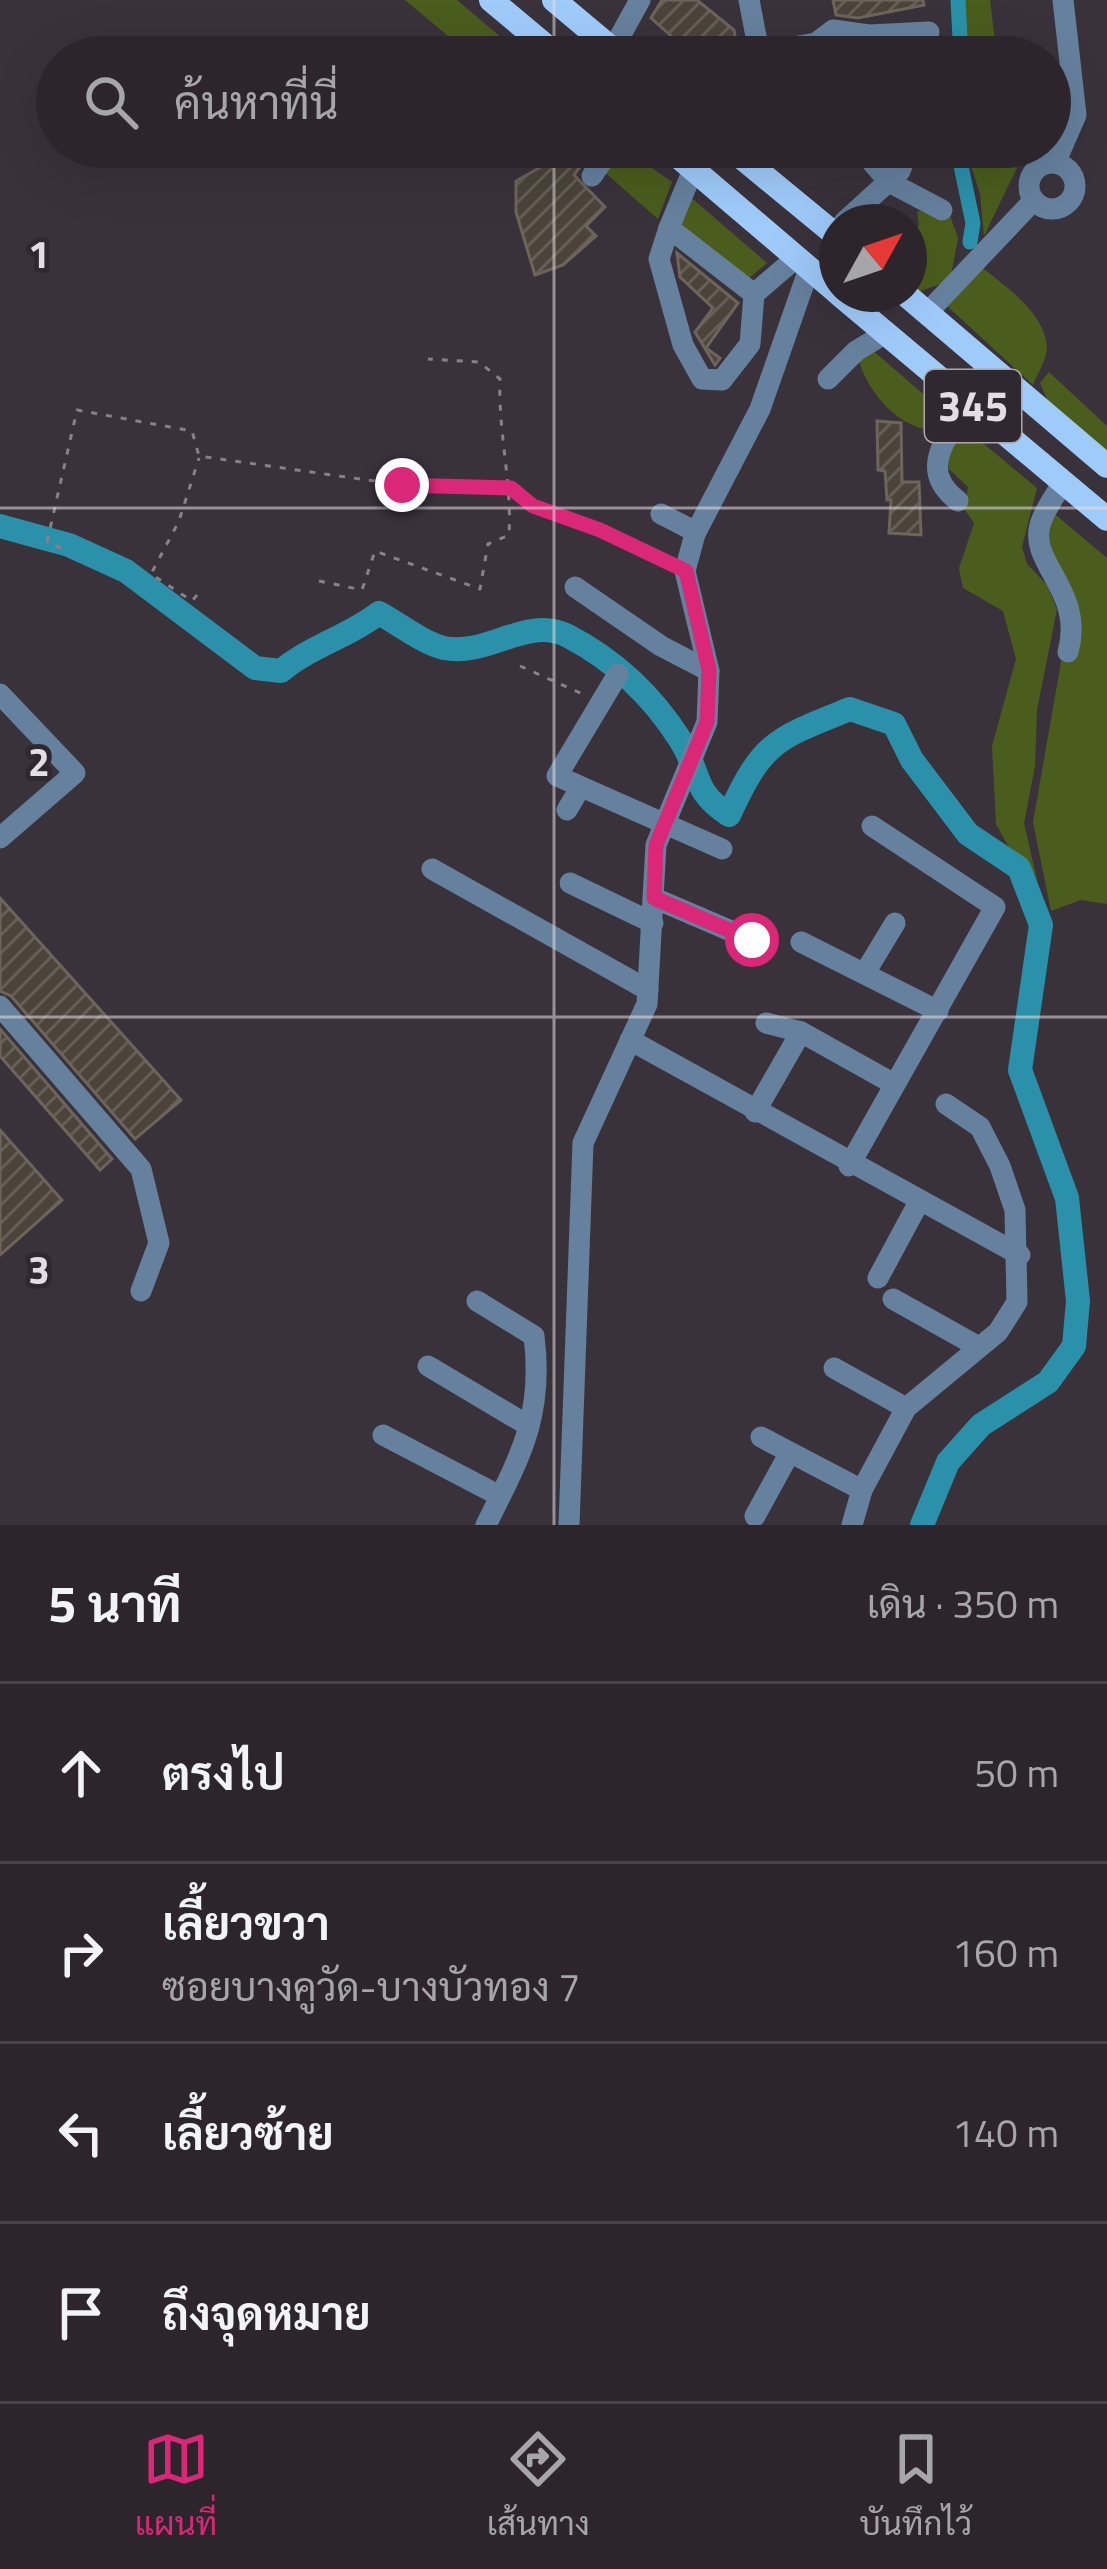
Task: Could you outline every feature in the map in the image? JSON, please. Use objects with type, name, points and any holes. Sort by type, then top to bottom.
[{"type":"main road","points":[[491,0],[529,36]]},
{"type":"main road","points":[[560,2],[599,36]]},
{"type":"main road","name":"345","points":[[684,168],[819,278]]},
{"type":"main road","points":[[754,168],[819,213]]},
{"type":"main road","name":"345","points":[[861,312],[1107,519]]},
{"type":"main road","name":"345","points":[[927,313],[1107,466]]},
{"type":"street","points":[[625,36],[640,0]]},
{"type":"street","points":[[749,0],[756,36]]},
{"type":"street","points":[[1063,0],[1067,36]]},
{"type":"street","points":[[825,36],[847,28],[869,35],[929,32]]},
{"type":"street","points":[[1071,71],[1076,116],[1071,127]]},
{"type":"street","points":[[592,176],[598,168]]},
{"type":"street","points":[[762,168],[762,175]]},
{"type":"street","points":[[870,168],[880,190],[942,210]]},
{"type":"street","points":[[864,204],[901,168]]},
{"type":"street","points":[[1034,200],[1030,178],[1038,168]]},
{"type":"street","points":[[1034,200],[1055,209],[1073,197],[1073,175],[1062,168]]},
{"type":"street","points":[[691,176],[659,259],[683,346],[702,379],[722,380],[750,344],[754,294]]},
{"type":"street","points":[[927,313],[1034,200]]},
{"type":"street","points":[[670,224],[754,294]]},
{"type":"street","points":[[754,294],[802,264]]},
{"type":"street","points":[[569,1525],[583,1143],[631,1040],[648,990],[656,845],[707,722],[709,670],[686,571],[696,532],[760,409],[802,264]]},
{"type":"street","points":[[828,380],[856,350],[886,333]]},
{"type":"street","points":[[958,501],[943,490],[936,464],[943,440],[971,405]]},
{"type":"street","points":[[1064,482],[1040,524],[1038,544],[1068,600],[1072,620],[1068,652]]},
{"type":"street","points":[[661,514],[696,532]]},
{"type":"street","points":[[575,587],[661,646],[709,670]]},
{"type":"street","points":[[618,674],[557,772],[580,788],[722,849]]},
{"type":"street","points":[[0,694],[75,773],[0,838]]},
{"type":"street","points":[[567,809],[580,788]]},
{"type":"street","points":[[849,1166],[995,907],[872,826]]},
{"type":"street","points":[[432,869],[648,990]]},
{"type":"street","points":[[570,883],[653,923]]},
{"type":"street","points":[[654,898],[752,940]]},
{"type":"street","points":[[866,971],[895,923]]},
{"type":"street","points":[[801,942],[938,1011]]},
{"type":"street","points":[[0,1006],[141,1169],[159,1243],[141,1292]]},
{"type":"street","points":[[766,1023],[801,1032],[894,1084]]},
{"type":"street","points":[[755,1112],[801,1032]]},
{"type":"street","points":[[631,1040],[849,1166],[1020,1255]]},
{"type":"street","points":[[853,1525],[862,1490],[907,1408],[1011,1319],[1020,1255],[1015,1210],[989,1141],[946,1104]]},
{"type":"street","points":[[878,1278],[919,1202]]},
{"type":"street","points":[[893,1299],[977,1346]]},
{"type":"street","points":[[476,1301],[534,1336],[538,1372],[524,1455],[486,1525]]},
{"type":"street","points":[[428,1366],[529,1426]]},
{"type":"street","points":[[834,1368],[907,1408]]},
{"type":"street","points":[[538,1372],[572,1372]]},
{"type":"street","points":[[383,1435],[500,1496]]},
{"type":"street","points":[[760,1437],[862,1490]]},
{"type":"street","points":[[754,1516],[789,1454]]},
{"type":"path","points":[[319,581],[362,590],[375,550],[480,589],[488,544],[509,535],[508,451],[498,431],[500,379],[479,362],[428,359]]},
{"type":"path","points":[[61,548],[47,542],[76,410],[192,430],[200,456],[178,521],[151,574],[192,601],[197,595]]},
{"type":"path","points":[[200,456],[402,485],[511,488],[533,506],[600,530],[686,571]]},
{"type":"path","points":[[520,666],[600,702]]},
{"type":"green space","points":[[405,0],[457,0],[499,36],[448,36]]},
{"type":"green space","points":[[958,0],[990,0],[994,36],[965,36]]},
{"type":"green space","points":[[652,168],[672,182],[658,219],[603,171]]},
{"type":"green space","points":[[972,168],[1017,168],[984,236]]},
{"type":"green space","points":[[687,194],[767,263],[740,286],[675,233]]},
{"type":"green space","points":[[927,212],[949,213],[958,238],[950,281],[927,289]]},
{"type":"green space","points":[[980,266],[1023,302],[1040,324],[1047,349],[1033,385],[946,305]]},
{"type":"green space","points":[[871,349],[929,399],[941,422],[929,430],[916,426],[883,403],[857,355]]},
{"type":"green space","points":[[1049,372],[1107,426],[1107,451],[1049,404],[1040,383]]},
{"type":"green space","points":[[966,429],[1037,488],[1022,547],[1027,564],[1047,585],[1057,609],[1037,710],[1035,766],[1024,823],[1044,911],[996,824],[992,746],[1016,659],[1003,611],[963,588],[959,568],[974,523],[964,509],[968,487],[949,469],[946,453]]},
{"type":"green space","points":[[1051,511],[1107,558],[1107,904],[1081,900],[1051,911],[1033,822],[1070,611],[1043,565]]},
{"type":"building","points":[[662,0],[697,0],[735,36],[671,36],[651,18]]},
{"type":"building","points":[[833,0],[923,0],[924,5],[858,18],[836,15]]},
{"type":"building","points":[[539,168],[579,168],[574,175],[605,207],[586,226],[596,236],[563,265],[535,275],[516,212],[516,181]]},
{"type":"building","points":[[677,253],[738,303],[706,348],[720,358],[715,365],[695,332],[713,308],[680,277]]},
{"type":"building","points":[[877,421],[901,423],[902,482],[919,482],[921,535],[889,533],[891,500],[887,500],[885,471],[878,470]]},
{"type":"building","points":[[0,898],[181,1100],[135,1139],[11,996],[0,991]]},
{"type":"building","points":[[0,1029],[112,1159],[100,1170],[0,1056]]},
{"type":"building","points":[[0,1130],[62,1200],[0,1255]]},
{"type":"waterway","points":[[958,0],[960,36]]},
{"type":"waterway","points":[[961,168],[973,223],[970,242]]},
{"type":"waterway","points":[[0,526],[69,545],[126,571],[255,668],[281,671],[379,613],[444,648],[476,647],[537,630],[568,636],[602,656],[645,694],[681,741],[708,798],[729,815],[762,757],[788,736],[850,709],[894,724],[912,760],[968,834],[1019,868],[1041,925],[1020,1070],[1067,1198],[1078,1301],[1074,1346],[1048,1382],[981,1425],[948,1462],[922,1525]]},
{"type":"route","points":[[402,485],[511,488],[533,506],[600,530],[686,571],[709,670],[707,722],[656,845],[654,898],[752,940]]}]
